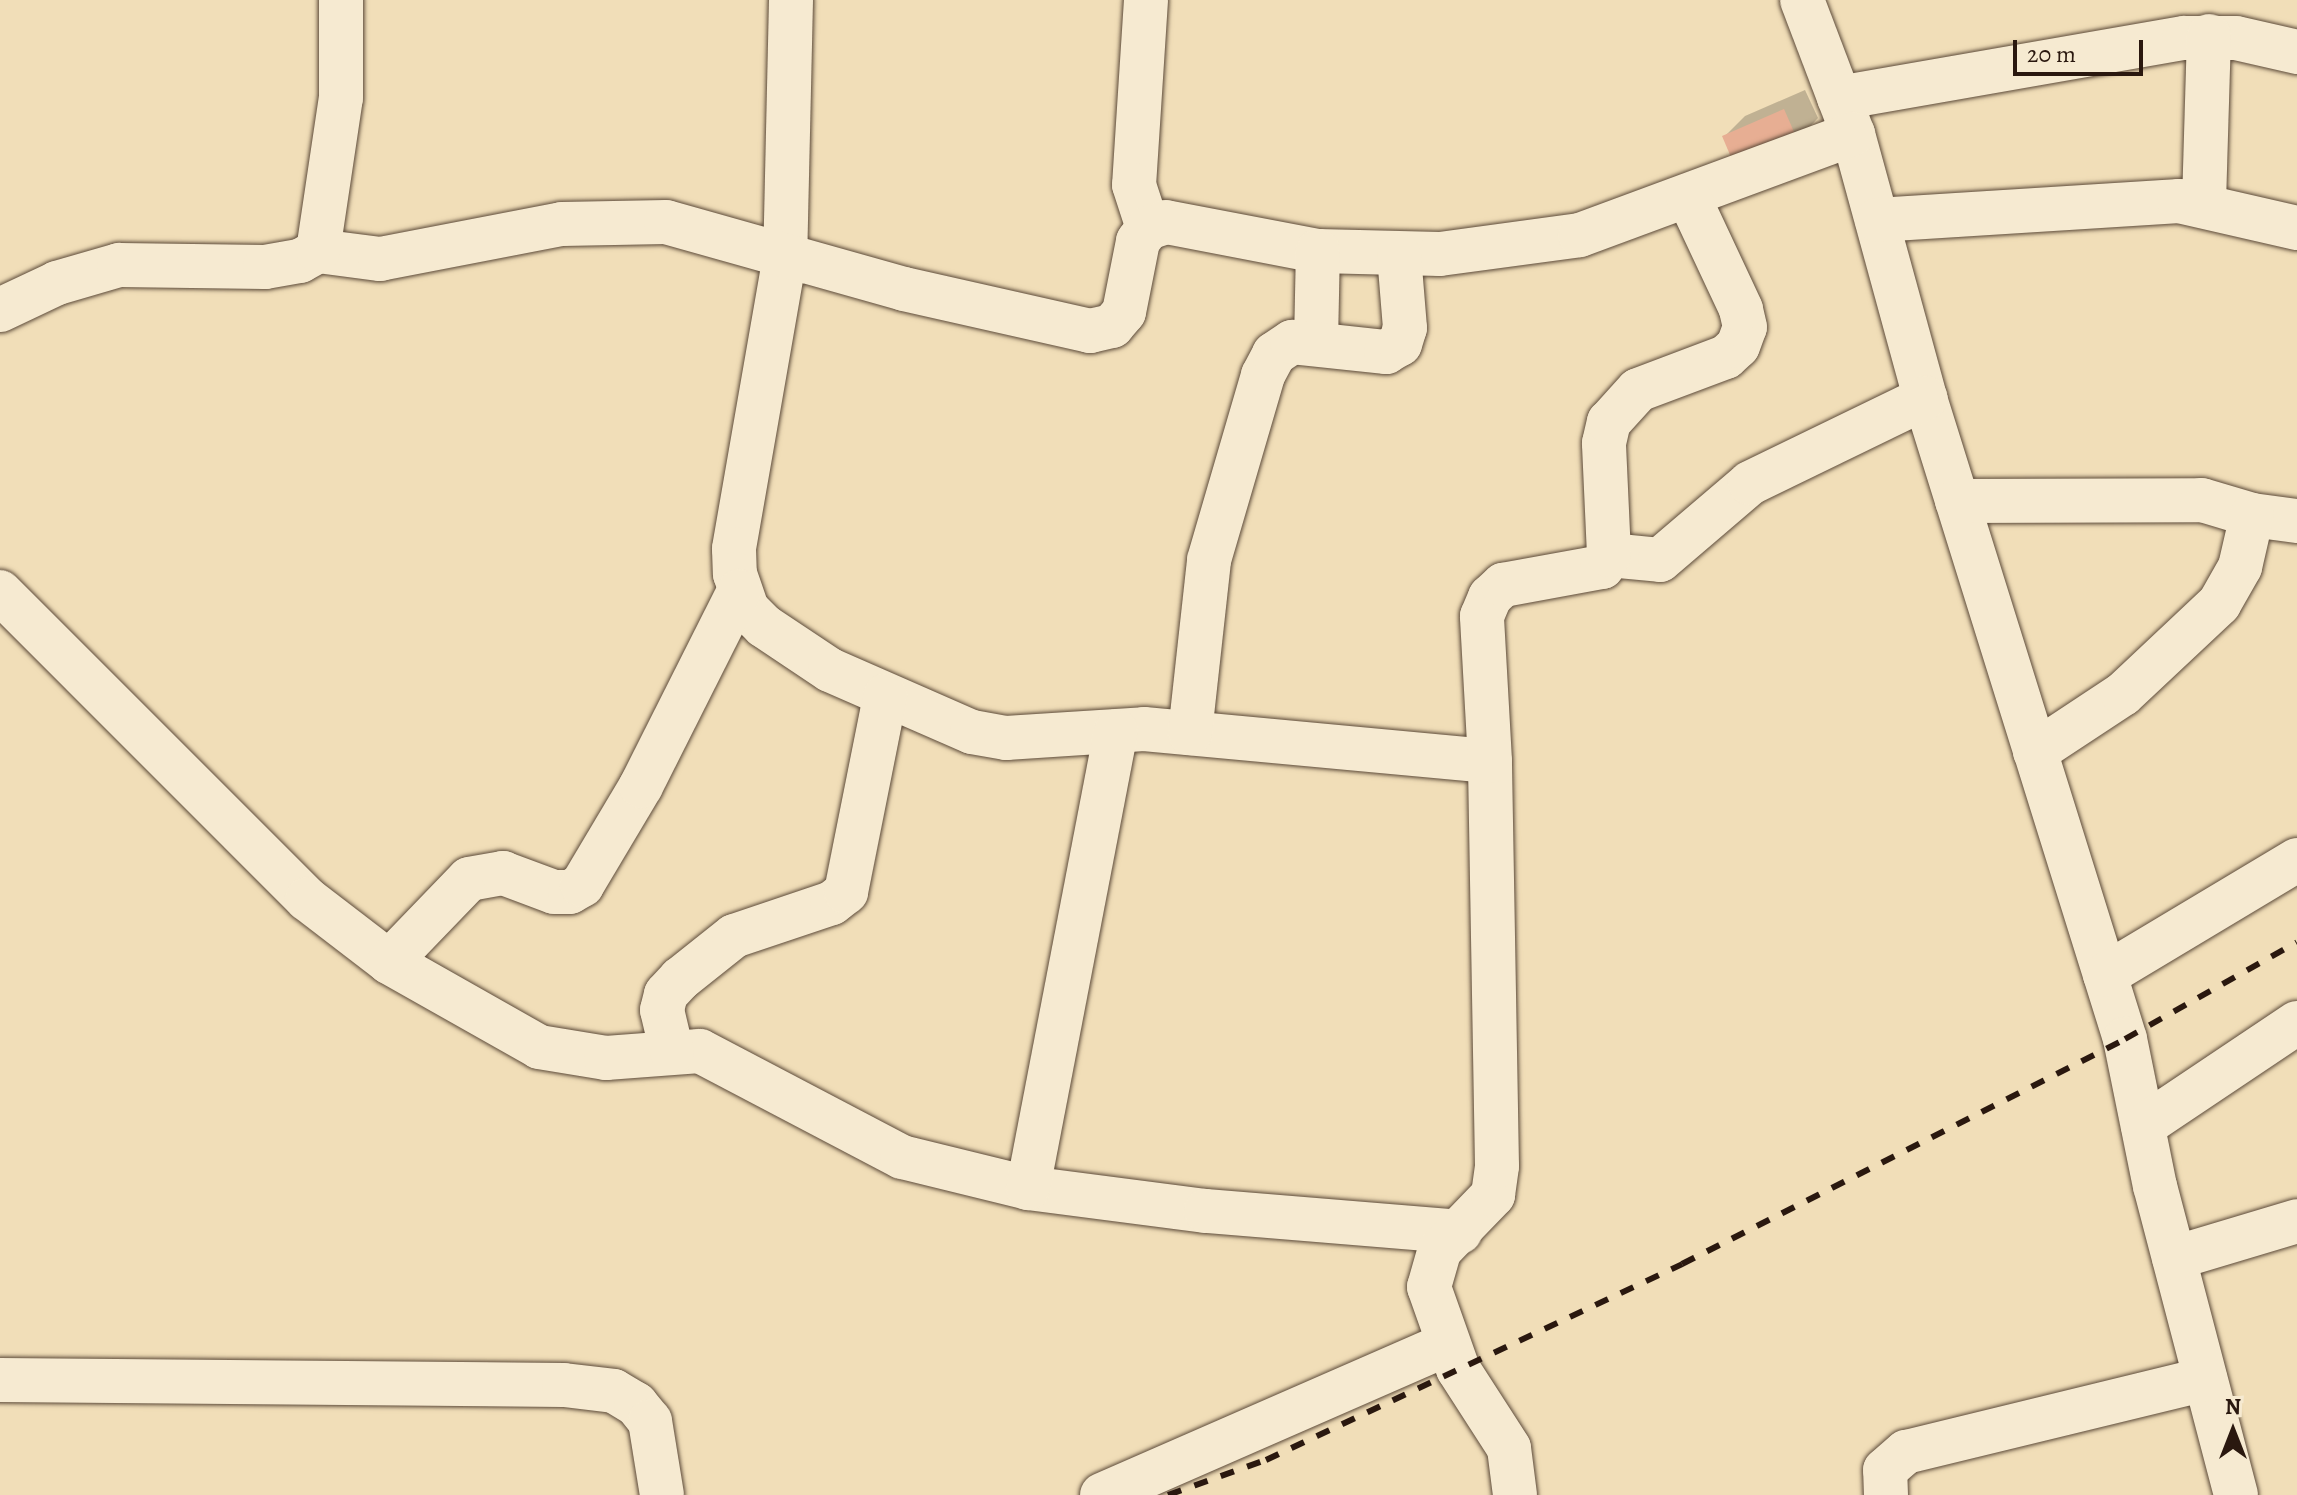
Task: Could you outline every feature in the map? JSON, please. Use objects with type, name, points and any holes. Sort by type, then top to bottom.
[{"type":"street","points":[[318,251],[341,98],[341,0]]},
{"type":"street","points":[[791,0],[785,256],[734,549],[739,591],[764,626],[830,670],[944,724],[1006,738],[1116,731],[1190,733],[1490,761]]},
{"type":"street","points":[[1146,0],[1134,185],[1148,228]]},
{"type":"street","points":[[1802,0],[1846,116],[1925,398],[2105,975],[2236,1495]]},
{"type":"street","points":[[0,310],[57,283],[119,265],[265,267],[318,251],[380,259],[562,224],[666,222],[785,256],[1090,331],[1112,326],[1124,312],[1138,241],[1148,228],[1166,222],[1318,251],[1399,255],[1580,235],[1688,196],[1846,116],[2209,36],[2297,52]]},
{"type":"street","points":[[2204,203],[2209,36]]},
{"type":"street","points":[[1518,1494],[1509,1448],[1448,1344],[1429,1287],[1439,1251],[1493,1195],[1497,1166],[1490,761],[1482,616],[1490,597],[1503,585],[1586,574],[1602,567],[1609,555],[1604,443],[1609,422],[1638,390],[1726,357],[1738,346],[1745,327],[1741,309],[1688,196]]},
{"type":"street","points":[[1877,220],[2204,203],[2297,228]]},
{"type":"street","points":[[1316,343],[1318,251]]},
{"type":"street","points":[[1190,733],[1209,560],[1263,375],[1274,354],[1292,342],[1386,352],[1400,344],[1405,328],[1399,255]]},
{"type":"street","points":[[1609,555],[1642,562],[1660,560],[1750,483],[1925,398]]},
{"type":"street","points":[[1957,501],[2202,500],[2252,515],[2297,521]]},
{"type":"street","points":[[2035,752],[2123,694],[2219,604],[2240,567],[2252,515]]},
{"type":"street","points":[[389,962],[469,879],[503,873],[554,892],[570,892],[582,885],[641,786],[739,591]]},
{"type":"street","points":[[0,592],[307,899],[389,962],[539,1047],[606,1058],[700,1051],[724,1060],[902,1157],[1028,1188],[1206,1211],[1460,1232]]},
{"type":"street","points":[[672,1052],[662,1010],[666,994],[680,979],[734,936],[832,903],[846,892],[885,696]]},
{"type":"street","points":[[1028,1188],[1116,731]]},
{"type":"street","points":[[2105,975],[2297,860]]},
{"type":"street","points":[[2143,1126],[2297,1023]]},
{"type":"street","points":[[2174,1258],[2297,1221]]},
{"type":"street","points":[[1102,1495],[1448,1344]]},
{"type":"street","points":[[1886,1495],[1885,1470],[1906,1452],[2205,1379]]},
{"type":"street","points":[[0,1380],[564,1385],[614,1391],[636,1404],[650,1421],[662,1495]]},
{"type":"building","points":[[1784,109],[1798,141],[1736,169],[1722,136]]},
{"type":"railway","points":[[1168,1495],[1266,1460],[1682,1264],[2125,1039],[2297,942]]}]
